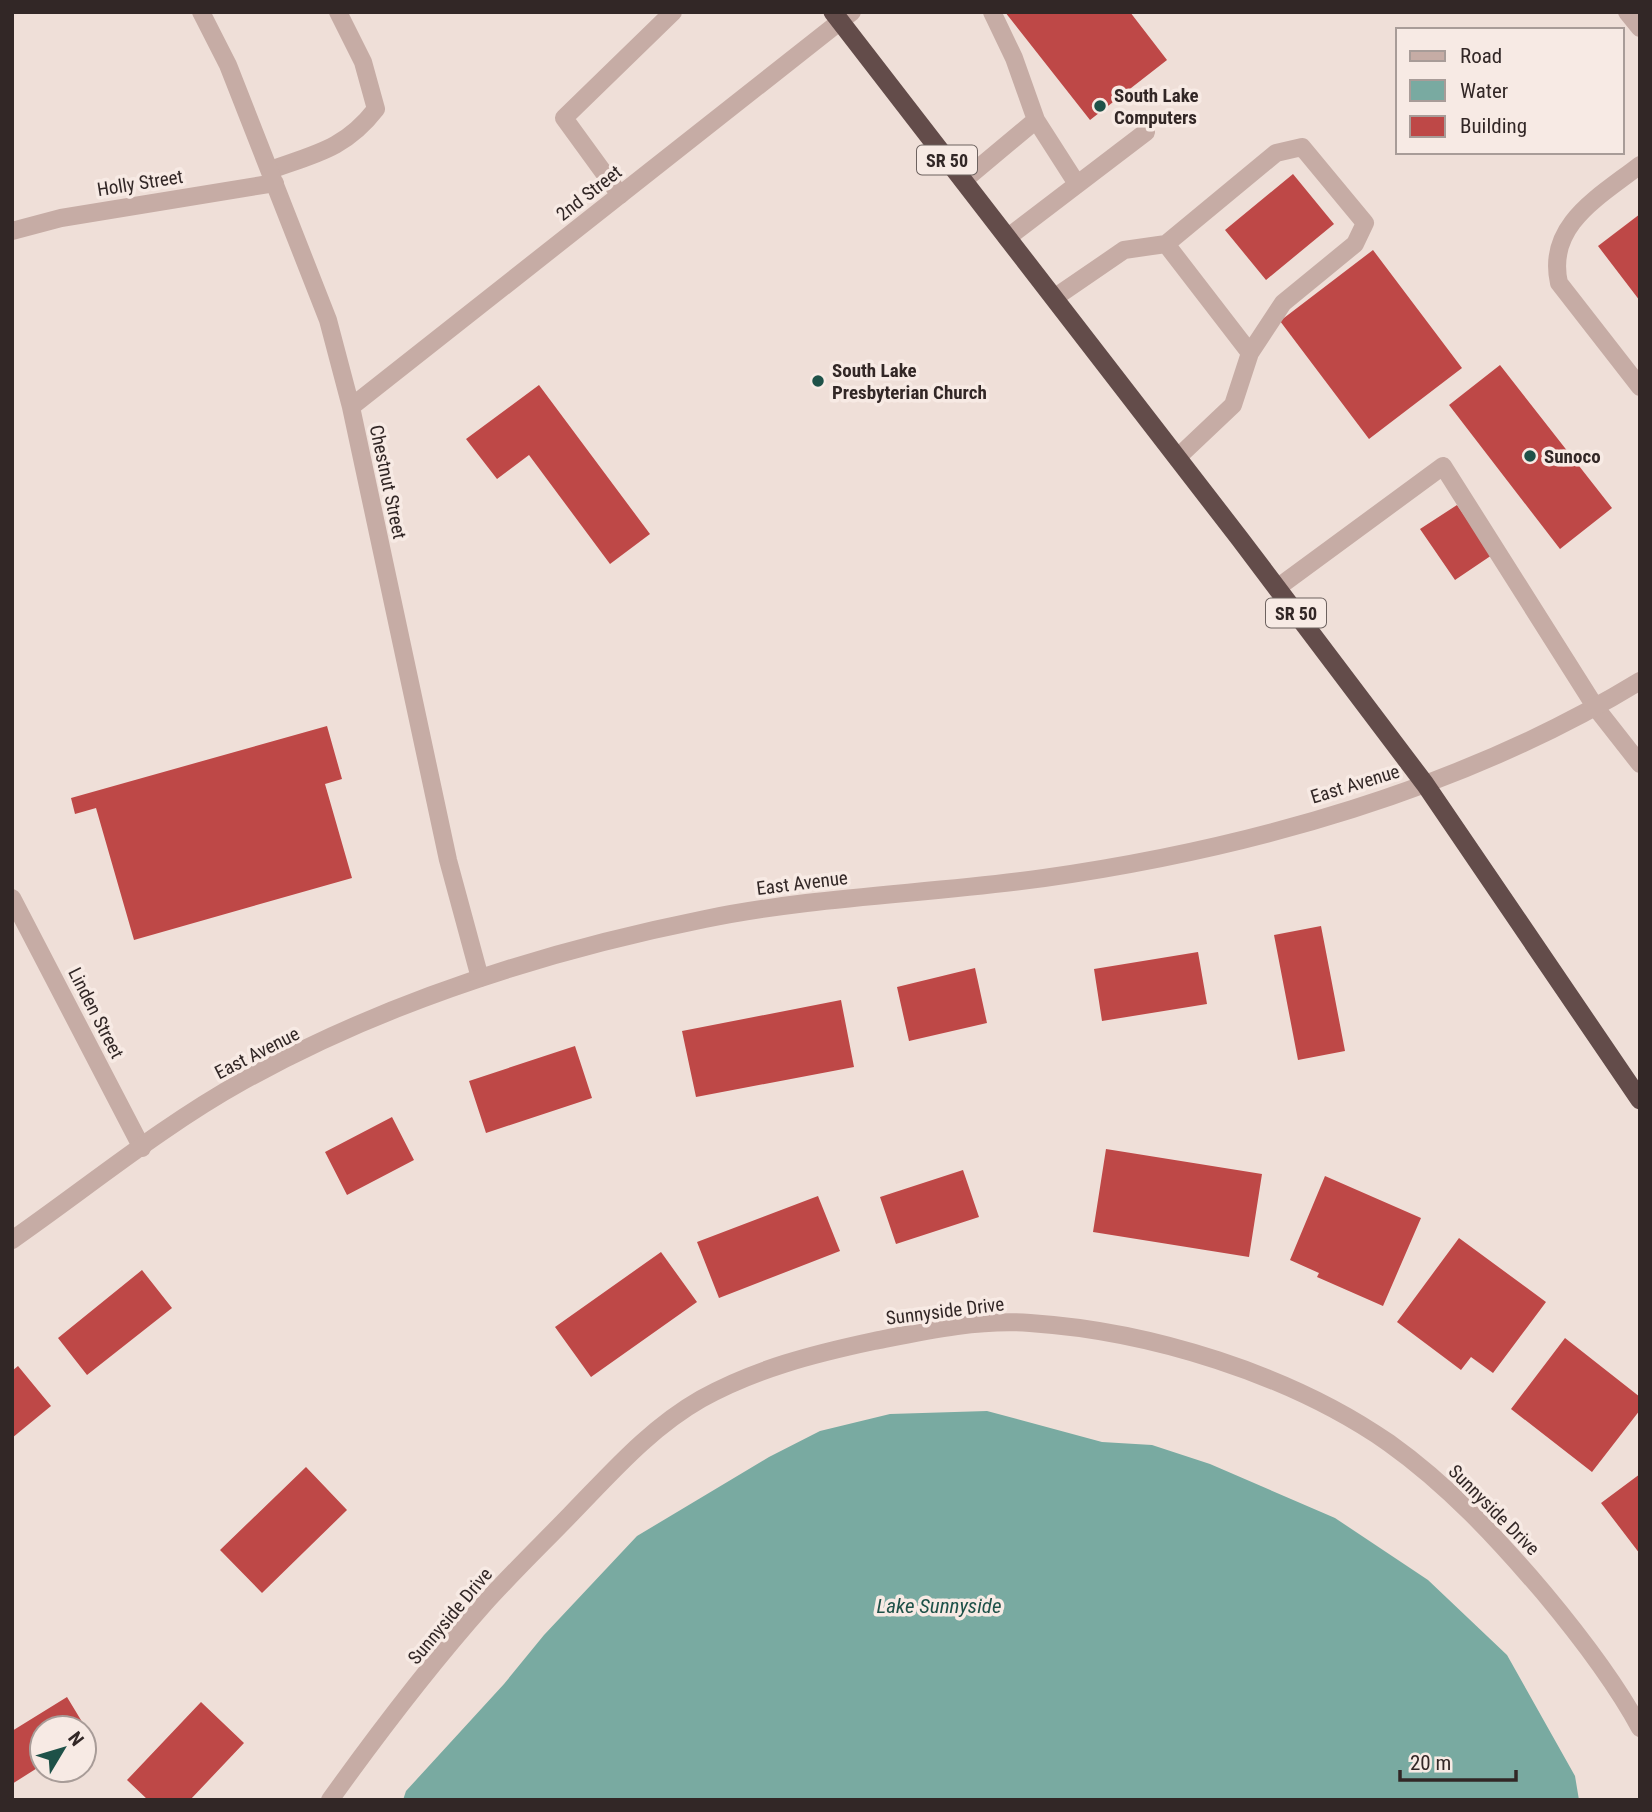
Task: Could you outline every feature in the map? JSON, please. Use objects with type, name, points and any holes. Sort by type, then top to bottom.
[{"type":"highway","name":"SR 50","points":[[842,15],[963,181],[1178,458],[1425,784],[1640,1100]]},
{"type":"street","name":"Chestnut Street","points":[[201,12],[228,65],[328,320],[351,407],[448,860],[480,978]]},
{"type":"street","name":"Holly Street","points":[[12,230],[272,176],[336,147],[361,129],[376,109],[363,62],[338,12]]},
{"type":"street","points":[[620,195],[564,118],[673,12]]},
{"type":"street","points":[[992,12],[1014,58],[1036,120],[1077,184]]},
{"type":"street","points":[[1627,12],[1640,28]]},
{"type":"street","name":"2nd Street","points":[[351,407],[620,195],[842,15]]},
{"type":"street","points":[[963,181],[1036,120]]},
{"type":"street","points":[[1007,237],[1146,132]]},
{"type":"street","points":[[1054,298],[1125,250],[1166,244],[1276,153],[1302,147],[1366,223],[1355,244],[1283,303],[1250,353],[1233,405],[1178,458]]},
{"type":"street","points":[[1640,165],[1591,203],[1569,226],[1558,244],[1555,264],[1559,283],[1640,387]]},
{"type":"street","points":[[1166,244],[1250,353]]},
{"type":"street","points":[[1277,588],[1443,466],[1596,708],[1640,764]]},
{"type":"street","name":"East Avenue","points":[[12,1241],[142,1148],[243,1081],[347,1031],[480,978],[554,956],[716,917],[804,902],[1042,878],[1191,854],[1425,784],[1521,746],[1596,708],[1640,681]]},
{"type":"street","name":"Linden Street","points":[[12,898],[142,1148]]},
{"type":"street","name":"Sunnyside Drive","points":[[330,1800],[484,1604],[639,1443],[688,1408],[744,1377],[812,1354],[981,1324],[1028,1322],[1105,1332],[1186,1351],[1282,1386],[1337,1412],[1378,1437],[1446,1489],[1503,1544],[1576,1632],[1640,1728]]},
{"type":"water","name":"Lake Sunnyside","points":[[987,1411],[1102,1442],[1152,1445],[1210,1464],[1335,1518],[1428,1580],[1507,1655],[1575,1776],[1579,1800],[403,1800],[406,1791],[504,1684],[544,1635],[637,1536],[769,1457],[820,1431],[890,1414]]},
{"type":"building","points":[[1005,12],[1130,12],[1167,60],[1090,120]]},
{"type":"building","points":[[1293,174],[1334,224],[1266,280],[1225,230]]},
{"type":"building","points":[[1640,214],[1640,301],[1598,246]]},
{"type":"building","points":[[1373,250],[1462,368],[1369,439],[1280,321]]},
{"type":"building","name":"Sunoco","points":[[1500,365],[1612,508],[1560,549],[1449,405]]},
{"type":"building","points":[[539,385],[650,534],[610,564],[529,455],[497,479],[466,439]]},
{"type":"building","points":[[1457,505],[1492,555],[1455,580],[1420,529]]},
{"type":"building","points":[[327,726],[342,779],[325,784],[352,878],[134,940],[96,808],[75,814],[71,798]]},
{"type":"building","points":[[1321,926],[1345,1051],[1298,1060],[1274,935]]},
{"type":"building","points":[[1198,952],[1207,1004],[1102,1021],[1094,969]]},
{"type":"building","points":[[975,968],[987,1023],[909,1041],[897,987]]},
{"type":"building","points":[[841,1000],[854,1067],[696,1097],[682,1031]]},
{"type":"building","points":[[575,1046],[592,1098],[486,1133],[469,1081]]},
{"type":"building","points":[[392,1117],[414,1160],[347,1195],[325,1152]]},
{"type":"building","points":[[1106,1149],[1262,1174],[1249,1257],[1093,1232]]},
{"type":"building","points":[[963,1170],[979,1217],[896,1244],[880,1197]]},
{"type":"building","points":[[1325,1176],[1421,1218],[1383,1306],[1317,1277],[1319,1273],[1290,1260]]},
{"type":"building","points":[[818,1196],[840,1251],[719,1298],[697,1242]]},
{"type":"building","points":[[1459,1238],[1546,1302],[1493,1373],[1471,1357],[1461,1370],[1397,1322]]},
{"type":"building","points":[[661,1252],[697,1302],[591,1377],[555,1327]]},
{"type":"building","points":[[142,1270],[172,1308],[87,1375],[58,1338]]},
{"type":"building","points":[[1565,1338],[1640,1397],[1640,1410],[1592,1472],[1511,1409]]},
{"type":"building","points":[[18,1366],[51,1406],[12,1438],[12,1371]]},
{"type":"building","points":[[306,1467],[347,1510],[262,1593],[220,1550]]},
{"type":"building","points":[[1640,1474],[1640,1554],[1601,1503]]},
{"type":"building","points":[[67,1697],[77,1714],[40,1714]]},
{"type":"building","points":[[201,1702],[244,1743],[190,1800],[148,1800],[127,1780]]},
{"type":"building","points":[[28,1721],[28,1774],[12,1784],[12,1731]]},
{"type":"place","name":"South Lake Computers","points":[[1100,106]]},
{"type":"place","name":"South Lake Presbyterian Church","points":[[818,381]]},
{"type":"place","name":"Sunoco","points":[[1530,456]]}]
